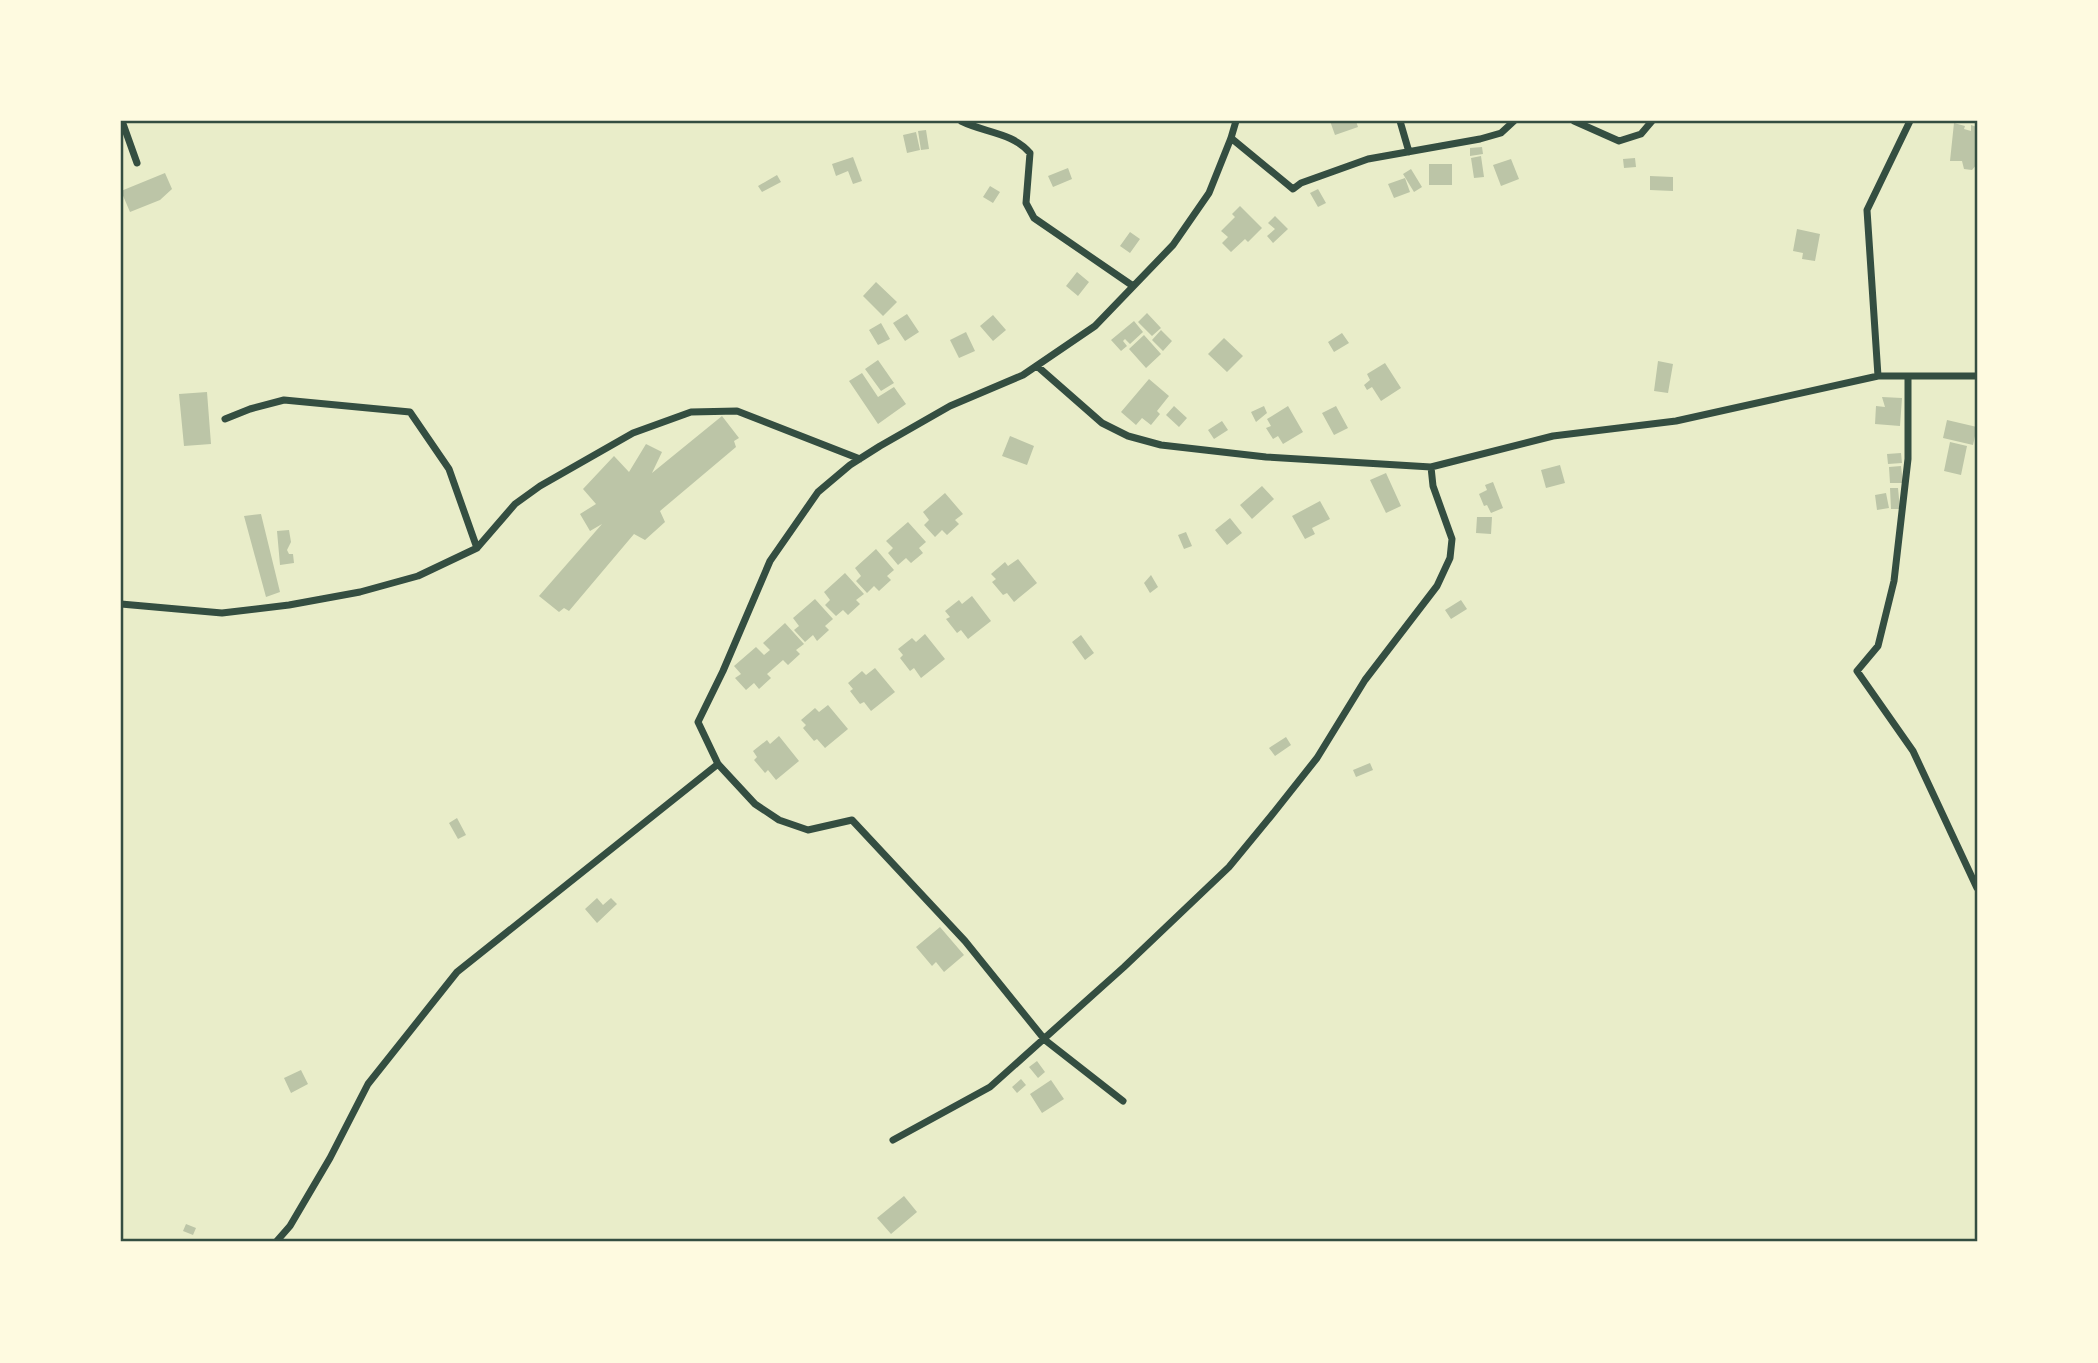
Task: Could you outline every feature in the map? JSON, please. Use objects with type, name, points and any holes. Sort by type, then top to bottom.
[{"type":"street","points":[[122,121],[137,163]]},
{"type":"street","points":[[961,121],[1021,142],[1030,153],[1026,203],[1034,218],[1133,286]]},
{"type":"street","points":[[1124,1101],[1045,1040],[965,941],[852,820],[808,830],[779,820],[755,804],[718,764],[698,722],[770,561],[818,492],[860,459],[950,406],[1023,375],[1095,326],[1173,245],[1209,193],[1236,121]]},
{"type":"street","points":[[1401,121],[1409,152]]},
{"type":"street","points":[[1231,138],[1293,189],[1301,183],[1368,159],[1480,139],[1500,132],[1514,121]]},
{"type":"street","points":[[1574,121],[1619,141],[1641,134],[1652,121]]},
{"type":"street","points":[[1878,376],[1867,210],[1910,121]]},
{"type":"street","points":[[1037,366],[1102,424],[1128,436],[1161,445],[1266,457],[1432,467],[1553,436],[1676,421],[1878,376],[1977,376]]},
{"type":"street","points":[[1908,376],[1908,459],[1895,582],[1878,646],[1857,671],[1913,751],[1977,888]]},
{"type":"street","points":[[225,419],[284,400],[410,412],[449,469],[477,548]]},
{"type":"street","points":[[121,604],[222,613],[289,605],[360,592],[418,576],[477,548],[515,504],[540,486],[633,433],[691,412],[737,411],[860,459]]},
{"type":"street","points":[[893,1140],[990,1087],[1045,1040],[1229,867],[1317,758],[1365,680],[1437,586],[1450,558],[1452,539],[1433,486],[1432,467]]},
{"type":"street","points":[[276,1242],[290,1226],[330,1158],[368,1084],[457,972],[718,764]]},
{"type":"building","points":[[1330,121],[1356,121],[1358,127],[1335,135]]},
{"type":"building","points":[[1954,123],[1971,131],[1971,125],[1977,127],[1977,164],[1972,170],[1964,169],[1962,161],[1950,161]]},
{"type":"building","points":[[926,130],[929,149],[921,150],[918,131]]},
{"type":"building","points":[[916,132],[920,150],[907,153],[903,135]]},
{"type":"building","points":[[1482,147],[1483,154],[1470,156],[1470,148]]},
{"type":"building","points":[[1481,156],[1484,177],[1474,178],[1471,158]]},
{"type":"building","points":[[853,157],[862,181],[853,184],[848,171],[836,176],[832,164]]},
{"type":"building","points":[[1635,158],[1636,167],[1624,168],[1623,159]]},
{"type":"building","points":[[1511,159],[1519,179],[1501,186],[1493,165]]},
{"type":"building","points":[[1429,164],[1452,164],[1452,185],[1429,185]]},
{"type":"building","points":[[1068,168],[1072,179],[1053,187],[1048,176]]},
{"type":"building","points":[[1411,169],[1422,187],[1414,192],[1403,174]]},
{"type":"building","points":[[165,173],[172,189],[160,200],[130,212],[121,191]]},
{"type":"building","points":[[777,175],[781,182],[762,192],[758,186]]},
{"type":"building","points":[[1650,176],[1673,177],[1673,191],[1650,190]]},
{"type":"building","points":[[1405,178],[1410,192],[1394,198],[1388,184]]},
{"type":"building","points":[[990,186],[1000,192],[993,203],[983,197]]},
{"type":"building","points":[[1318,189],[1326,203],[1318,207],[1310,193]]},
{"type":"building","points":[[1240,206],[1262,228],[1248,242],[1245,239],[1231,252],[1222,243],[1228,237],[1221,231],[1235,217],[1232,214]]},
{"type":"building","points":[[1275,216],[1288,229],[1273,243],[1267,236],[1275,229],[1268,223]]},
{"type":"building","points":[[1797,229],[1820,234],[1815,261],[1802,259],[1803,253],[1793,251]]},
{"type":"building","points":[[1130,232],[1140,239],[1130,253],[1120,246]]},
{"type":"building","points":[[1077,272],[1089,282],[1078,296],[1066,286]]},
{"type":"building","points":[[876,282],[897,302],[883,316],[863,296]]},
{"type":"building","points":[[1147,313],[1161,328],[1152,336],[1138,322]]},
{"type":"building","points":[[907,314],[919,332],[905,341],[893,323]]},
{"type":"building","points":[[993,315],[1006,330],[993,341],[980,326]]},
{"type":"building","points":[[1134,321],[1143,332],[1130,344],[1125,339],[1123,341],[1127,346],[1121,351],[1111,340]]},
{"type":"building","points":[[881,323],[890,339],[878,345],[869,330]]},
{"type":"building","points":[[1161,330],[1172,341],[1163,351],[1152,340]]},
{"type":"building","points":[[966,332],[975,351],[959,358],[950,340]]},
{"type":"building","points":[[1342,333],[1349,343],[1334,352],[1328,342]]},
{"type":"building","points":[[1144,335],[1161,354],[1146,368],[1129,349]]},
{"type":"building","points":[[1224,338],[1243,356],[1227,372],[1208,354]]},
{"type":"building","points":[[878,360],[894,383],[881,391],[865,369]]},
{"type":"building","points":[[1658,361],[1673,364],[1668,393],[1654,391]]},
{"type":"building","points":[[1385,363],[1401,388],[1381,401],[1372,387],[1367,390],[1364,385],[1370,380],[1367,374]]},
{"type":"building","points":[[862,373],[878,397],[894,387],[906,404],[878,424],[849,381]]},
{"type":"building","points":[[1149,379],[1169,396],[1157,411],[1160,414],[1151,425],[1142,418],[1136,425],[1121,412]]},
{"type":"building","points":[[207,392],[211,444],[184,446],[179,394]]},
{"type":"building","points":[[1882,397],[1902,398],[1900,426],[1875,424],[1876,406],[1885,407]]},
{"type":"building","points":[[1174,406],[1187,418],[1179,427],[1166,415]]},
{"type":"building","points":[[1264,406],[1267,413],[1256,422],[1251,412]]},
{"type":"building","points":[[1288,406],[1303,432],[1283,444],[1278,436],[1273,439],[1266,428],[1271,426],[1267,419]]},
{"type":"building","points":[[1336,406],[1348,428],[1334,435],[1322,413]]},
{"type":"building","points":[[722,416],[739,438],[734,441],[736,447],[660,511],[665,522],[645,540],[634,534],[569,611],[564,608],[559,612],[539,596],[602,524],[590,531],[580,514],[596,504],[583,489],[614,456],[629,472],[646,444],[662,452],[652,473]]},
{"type":"building","points":[[1947,420],[1977,427],[1973,445],[1943,438]]},
{"type":"building","points":[[1222,421],[1228,430],[1214,439],[1208,430]]},
{"type":"building","points":[[1010,436],[1034,446],[1027,465],[1002,456]]},
{"type":"building","points":[[1950,442],[1967,446],[1961,475],[1944,471]]},
{"type":"building","points":[[1901,453],[1902,463],[1888,464],[1887,454]]},
{"type":"building","points":[[1560,465],[1565,483],[1546,488],[1541,470]]},
{"type":"building","points":[[1901,466],[1903,483],[1890,483],[1889,467]]},
{"type":"building","points":[[1386,473],[1401,506],[1386,513],[1370,480]]},
{"type":"building","points":[[1493,482],[1503,508],[1491,513],[1487,505],[1484,506],[1479,494],[1487,490],[1485,485]]},
{"type":"building","points":[[1262,486],[1274,499],[1252,519],[1240,505]]},
{"type":"building","points":[[1890,488],[1898,488],[1900,509],[1891,509]]},
{"type":"building","points":[[945,493],[963,514],[955,520],[959,524],[947,535],[942,530],[935,537],[924,525],[929,520],[923,512]]},
{"type":"building","points":[[1886,493],[1889,508],[1877,510],[1875,495]]},
{"type":"building","points":[[1320,501],[1330,519],[1312,528],[1315,534],[1305,539],[1292,516]]},
{"type":"building","points":[[261,514],[280,592],[266,597],[244,516]]},
{"type":"building","points":[[1477,517],[1492,517],[1491,534],[1476,533]]},
{"type":"building","points":[[1230,518],[1242,533],[1227,545],[1215,530]]},
{"type":"building","points":[[908,522],[926,542],[919,548],[923,553],[911,563],[906,558],[898,565],[888,553],[893,548],[886,541]]},
{"type":"building","points":[[289,530],[291,542],[287,550],[289,554],[293,554],[294,563],[280,565],[277,531]]},
{"type":"building","points":[[1186,532],[1192,546],[1184,549],[1178,535]]},
{"type":"building","points":[[876,549],[894,570],[887,576],[891,580],[879,591],[874,586],[867,593],[856,581],[861,576],[855,568]]},
{"type":"building","points":[[1018,559],[1037,583],[1014,602],[1007,593],[1003,595],[992,582],[996,579],[991,574],[1005,562],[1008,566]]},
{"type":"building","points":[[845,573],[864,594],[856,600],[860,604],[848,615],[843,610],[836,616],[825,605],[830,600],[824,592]]},
{"type":"building","points":[[1151,575],[1158,587],[1150,593],[1144,583]]},
{"type":"building","points":[[972,596],[991,621],[968,639],[961,630],[957,633],[946,619],[950,617],[945,611],[959,600],[962,604]]},
{"type":"building","points":[[815,599],[833,619],[825,626],[829,630],[817,641],[813,635],[805,642],[794,630],[799,626],[793,618]]},
{"type":"building","points":[[1461,600],[1467,609],[1451,619],[1445,610]]},
{"type":"building","points":[[785,623],[804,644],[796,650],[800,654],[788,665],[783,660],[767,674],[771,678],[759,689],[754,683],[746,690],[735,678],[741,674],[734,666],[756,647],[764,655],[770,650],[763,643]]},
{"type":"building","points":[[925,634],[945,659],[921,678],[914,668],[910,671],[900,658],[903,655],[898,649],[912,638],[916,642]]},
{"type":"building","points":[[1081,635],[1094,653],[1085,660],[1072,642]]},
{"type":"building","points":[[875,668],[895,692],[871,711],[864,702],[860,704],[850,691],[853,689],[848,683],[862,671],[866,675]]},
{"type":"building","points":[[828,705],[848,729],[825,748],[817,739],[814,741],[803,728],[806,725],[801,720],[815,708],[819,712]]},
{"type":"building","points":[[779,736],[799,761],[776,780],[768,770],[765,773],[754,760],[757,757],[753,751],[767,740],[770,744]]},
{"type":"building","points":[[1286,737],[1291,745],[1275,756],[1269,748]]},
{"type":"building","points":[[1370,763],[1373,770],[1356,777],[1353,770]]},
{"type":"building","points":[[457,818],[466,835],[458,839],[449,823]]},
{"type":"building","points":[[597,898],[603,905],[611,898],[617,904],[597,923],[585,909]]},
{"type":"building","points":[[940,927],[964,955],[944,972],[936,962],[932,966],[916,947]]},
{"type":"building","points":[[1037,1061],[1045,1072],[1038,1078],[1029,1067]]},
{"type":"building","points":[[301,1070],[308,1084],[291,1093],[284,1078]]},
{"type":"building","points":[[1021,1079],[1026,1085],[1017,1093],[1012,1087]]},
{"type":"building","points":[[1051,1080],[1064,1099],[1042,1113],[1030,1094]]},
{"type":"building","points":[[904,1196],[917,1212],[891,1234],[877,1218]]},
{"type":"building","points":[[186,1224],[196,1228],[193,1235],[183,1231]]}]
